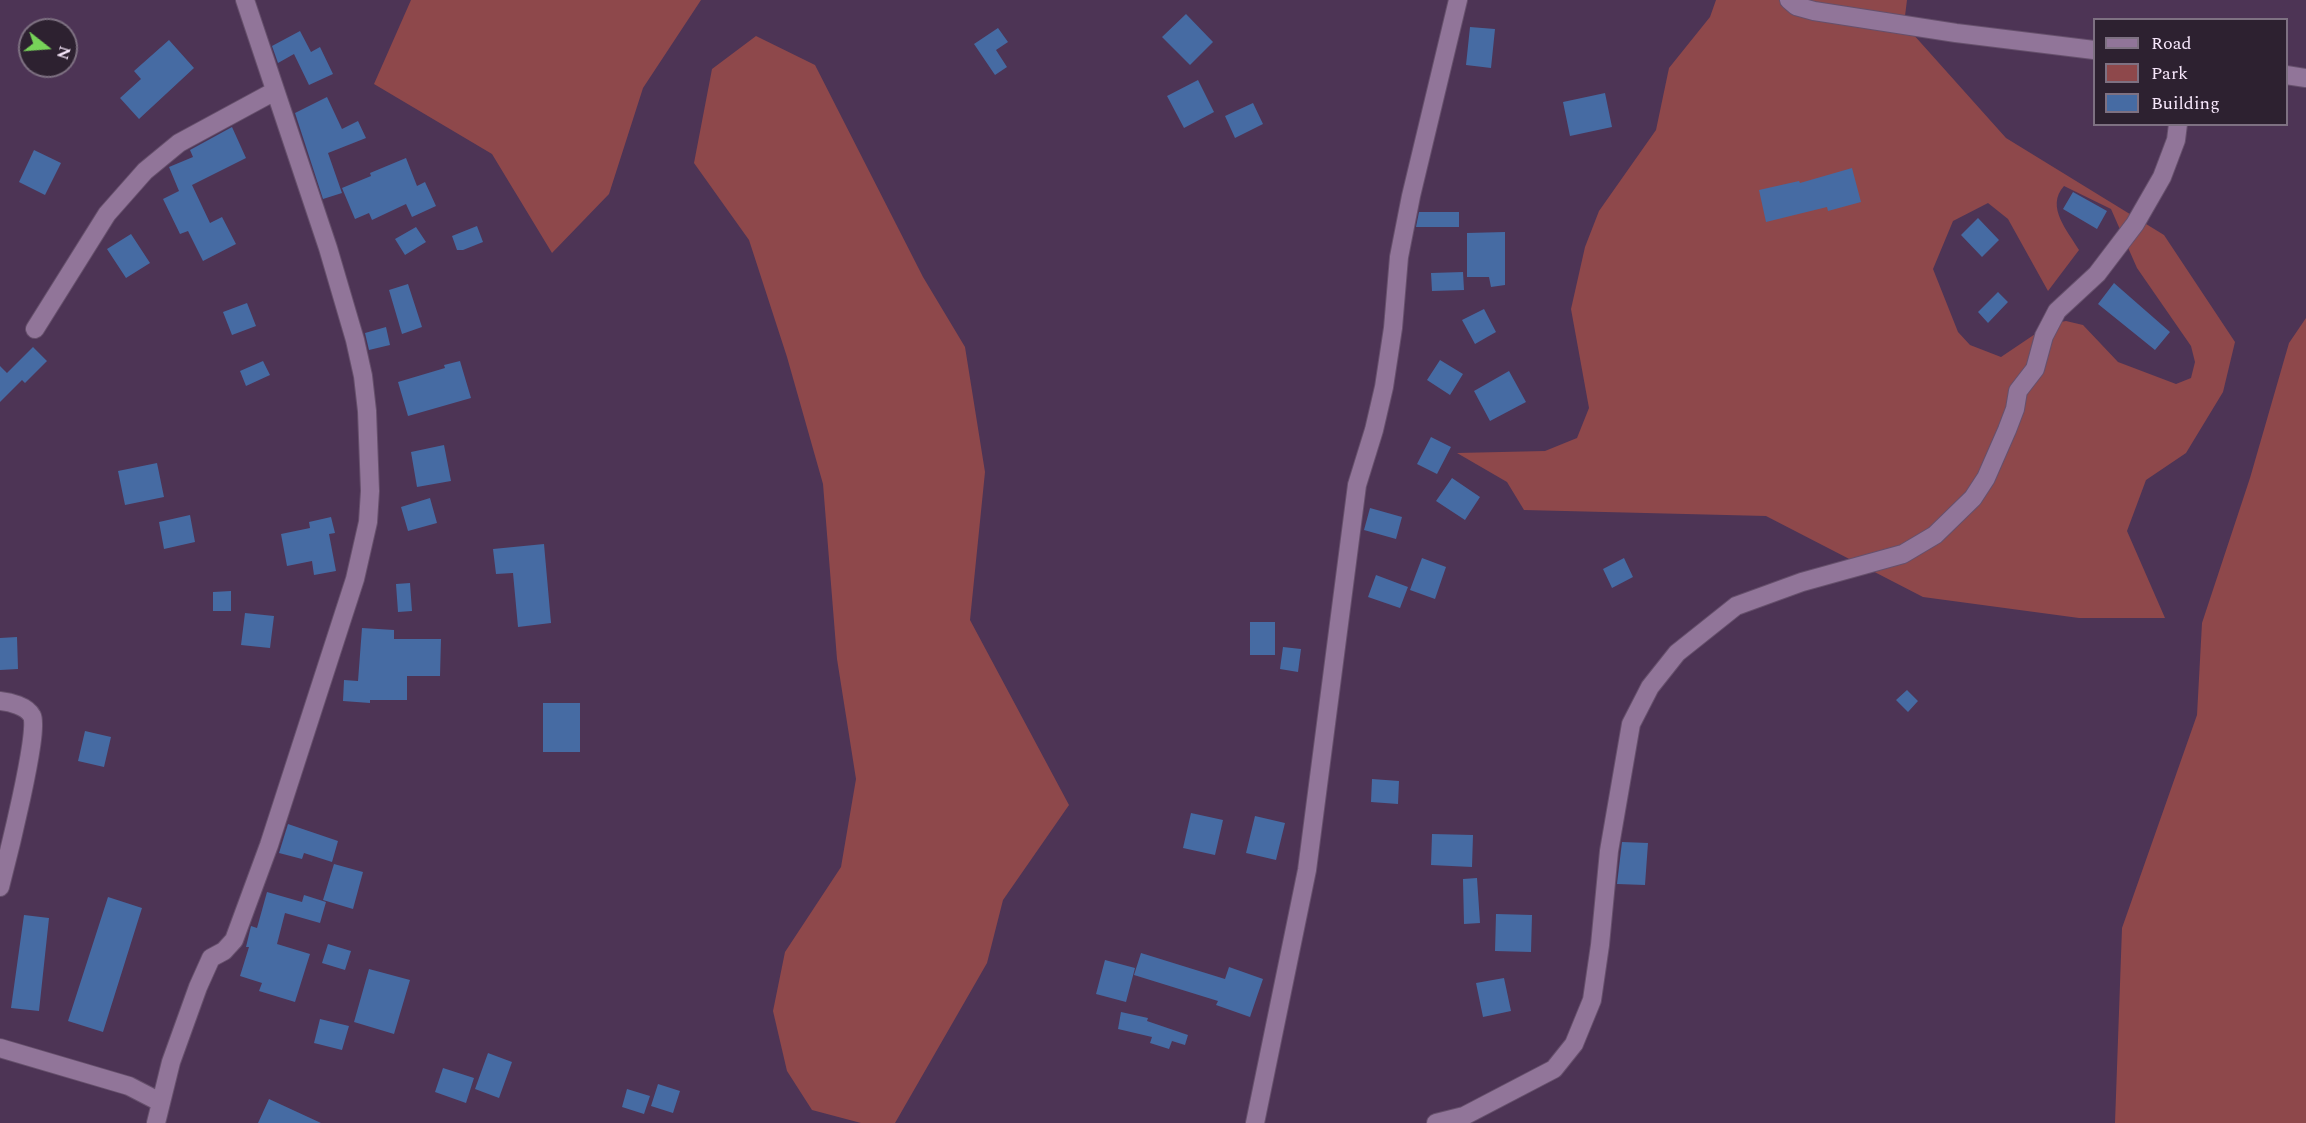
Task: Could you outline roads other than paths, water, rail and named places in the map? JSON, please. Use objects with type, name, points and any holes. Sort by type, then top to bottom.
[{"type":"street","points":[[156,1123],[171,1062],[198,987],[211,958],[224,951],[234,940],[269,844],[355,579],[368,522],[370,449],[363,376],[347,310],[328,248],[275,91],[268,63],[245,0]]},
{"type":"street","points":[[1255,1123],[1307,870],[1357,485],[1384,387],[1393,328],[1401,247],[1458,0]]},
{"type":"street","points":[[1789,0],[1796,6],[1814,11],[1956,33],[2093,50]]},
{"type":"street","points":[[2288,75],[2306,78]]},
{"type":"street","points":[[35,329],[107,214],[145,171],[179,143],[275,91]]},
{"type":"street","points":[[1436,1123],[1464,1116],[1554,1069],[1574,1044],[1592,1000],[1609,851],[1631,724],[1650,687],[1677,653],[1736,606],[1802,582],[1903,554],[1935,536],[1973,498],[1986,478],[2007,430],[2015,409],[2018,391],[2035,369],[2044,336],[2057,311],[2097,274],[2134,225],[2162,177],[2176,140],[2178,126]]},
{"type":"street","points":[[0,701],[24,709],[33,717],[34,728],[0,887]]},
{"type":"street","points":[[0,1048],[129,1086],[160,1102]]}]
